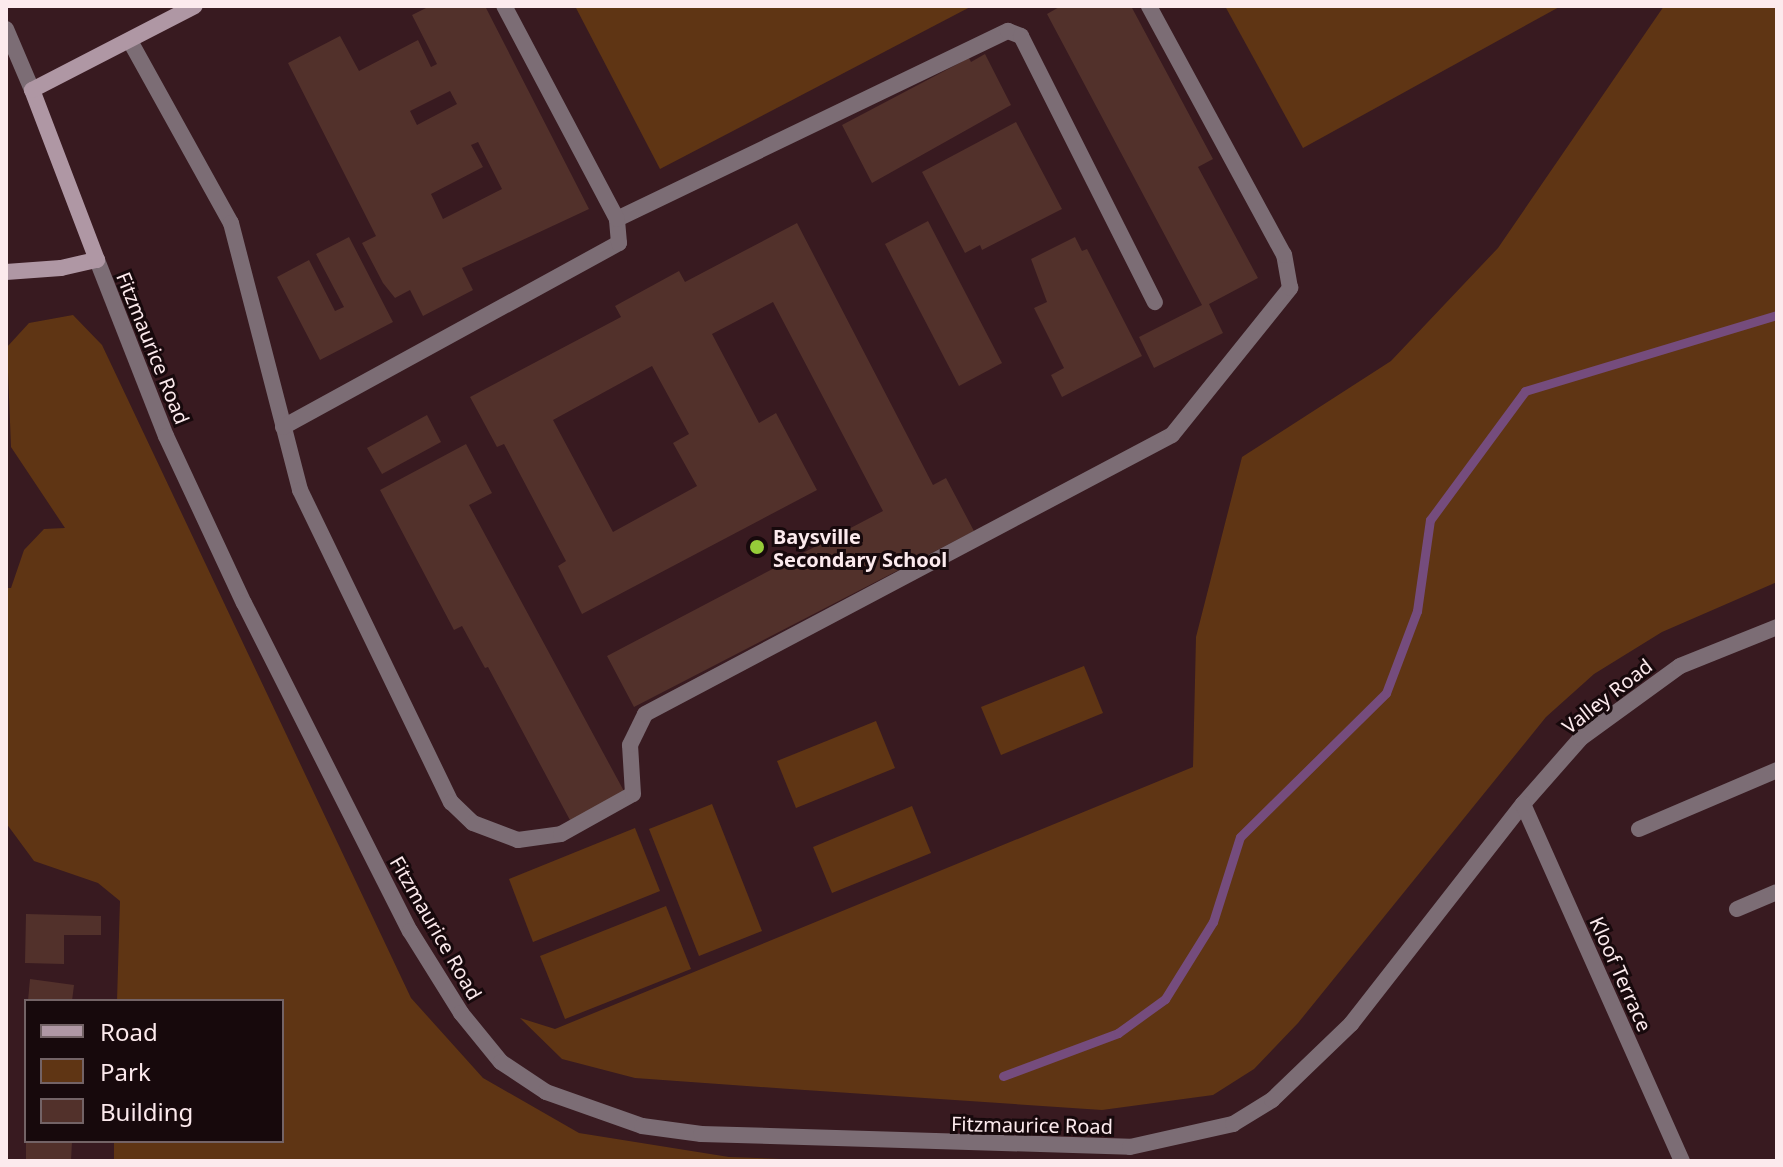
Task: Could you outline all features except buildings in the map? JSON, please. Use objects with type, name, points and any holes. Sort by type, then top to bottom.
[{"type":"street","points":[[32,90],[195,6]]},
{"type":"street","points":[[283,427],[612,248],[621,235],[617,219],[504,6]]},
{"type":"street","points":[[130,41],[231,223],[300,490],[451,802],[473,823],[518,840],[561,834],[617,807],[633,794],[630,745],[645,714],[1172,435],[1290,288],[1284,255],[1149,6]]},
{"type":"street","name":"Fitzmaurice Road","points":[[6,29],[166,436],[218,547],[410,931],[461,1013],[501,1062],[546,1092],[592,1111],[642,1126],[701,1134],[1130,1147],[1233,1124],[1272,1100],[1351,1024],[1523,804]]},
{"type":"street","points":[[617,219],[1008,31],[1021,36],[1155,302]]},
{"type":"street","points":[[6,272],[97,260]]},
{"type":"street","name":"Valley Road","points":[[1523,804],[1581,738],[1636,694],[1680,666],[1777,627]]},
{"type":"street","points":[[1639,829],[1777,770]]},
{"type":"street","name":"Kloof Terrace","points":[[1523,804],[1682,1161]]},
{"type":"street","points":[[1737,909],[1777,892]]},
{"type":"green space","points":[[575,6],[972,6],[660,169]]},
{"type":"green space","points":[[1225,6],[1561,6],[1303,148]]},
{"type":"green space","points":[[1664,6],[1777,6],[1777,582],[1662,632],[1594,674],[1546,717],[1298,1023],[1254,1069],[1213,1095],[1102,1110],[790,1089],[635,1078],[562,1059],[520,1018],[555,1029],[1193,767],[1196,637],[1242,457],[1391,361],[1498,248]]},
{"type":"green space","points":[[73,315],[102,345],[411,998],[483,1078],[579,1133],[729,1157],[834,1161],[114,1161],[114,1143],[284,1143],[284,999],[117,999],[120,901],[98,883],[34,861],[6,823],[6,588],[11,588],[24,550],[44,529],[65,528],[11,447],[7,347],[29,323]]},
{"type":"green space","points":[[1084,666],[1103,713],[1001,755],[981,707]]},
{"type":"green space","points":[[876,721],[895,768],[796,808],[777,761]]},
{"type":"green space","points":[[712,804],[762,931],[699,956],[649,829]]},
{"type":"green space","points":[[912,806],[931,853],[832,893],[813,847]]},
{"type":"green space","points":[[635,828],[660,891],[533,942],[509,879]]},
{"type":"green space","points":[[666,906],[691,969],[565,1019],[540,956]]},
{"type":"waterway","points":[[1003,1076],[1118,1033],[1165,999],[1213,922],[1240,837],[1386,693],[1417,611],[1430,520],[1525,391],[1777,315]]},
{"type":"place","name":"Baysville Secondary School","points":[[757,547]]}]
